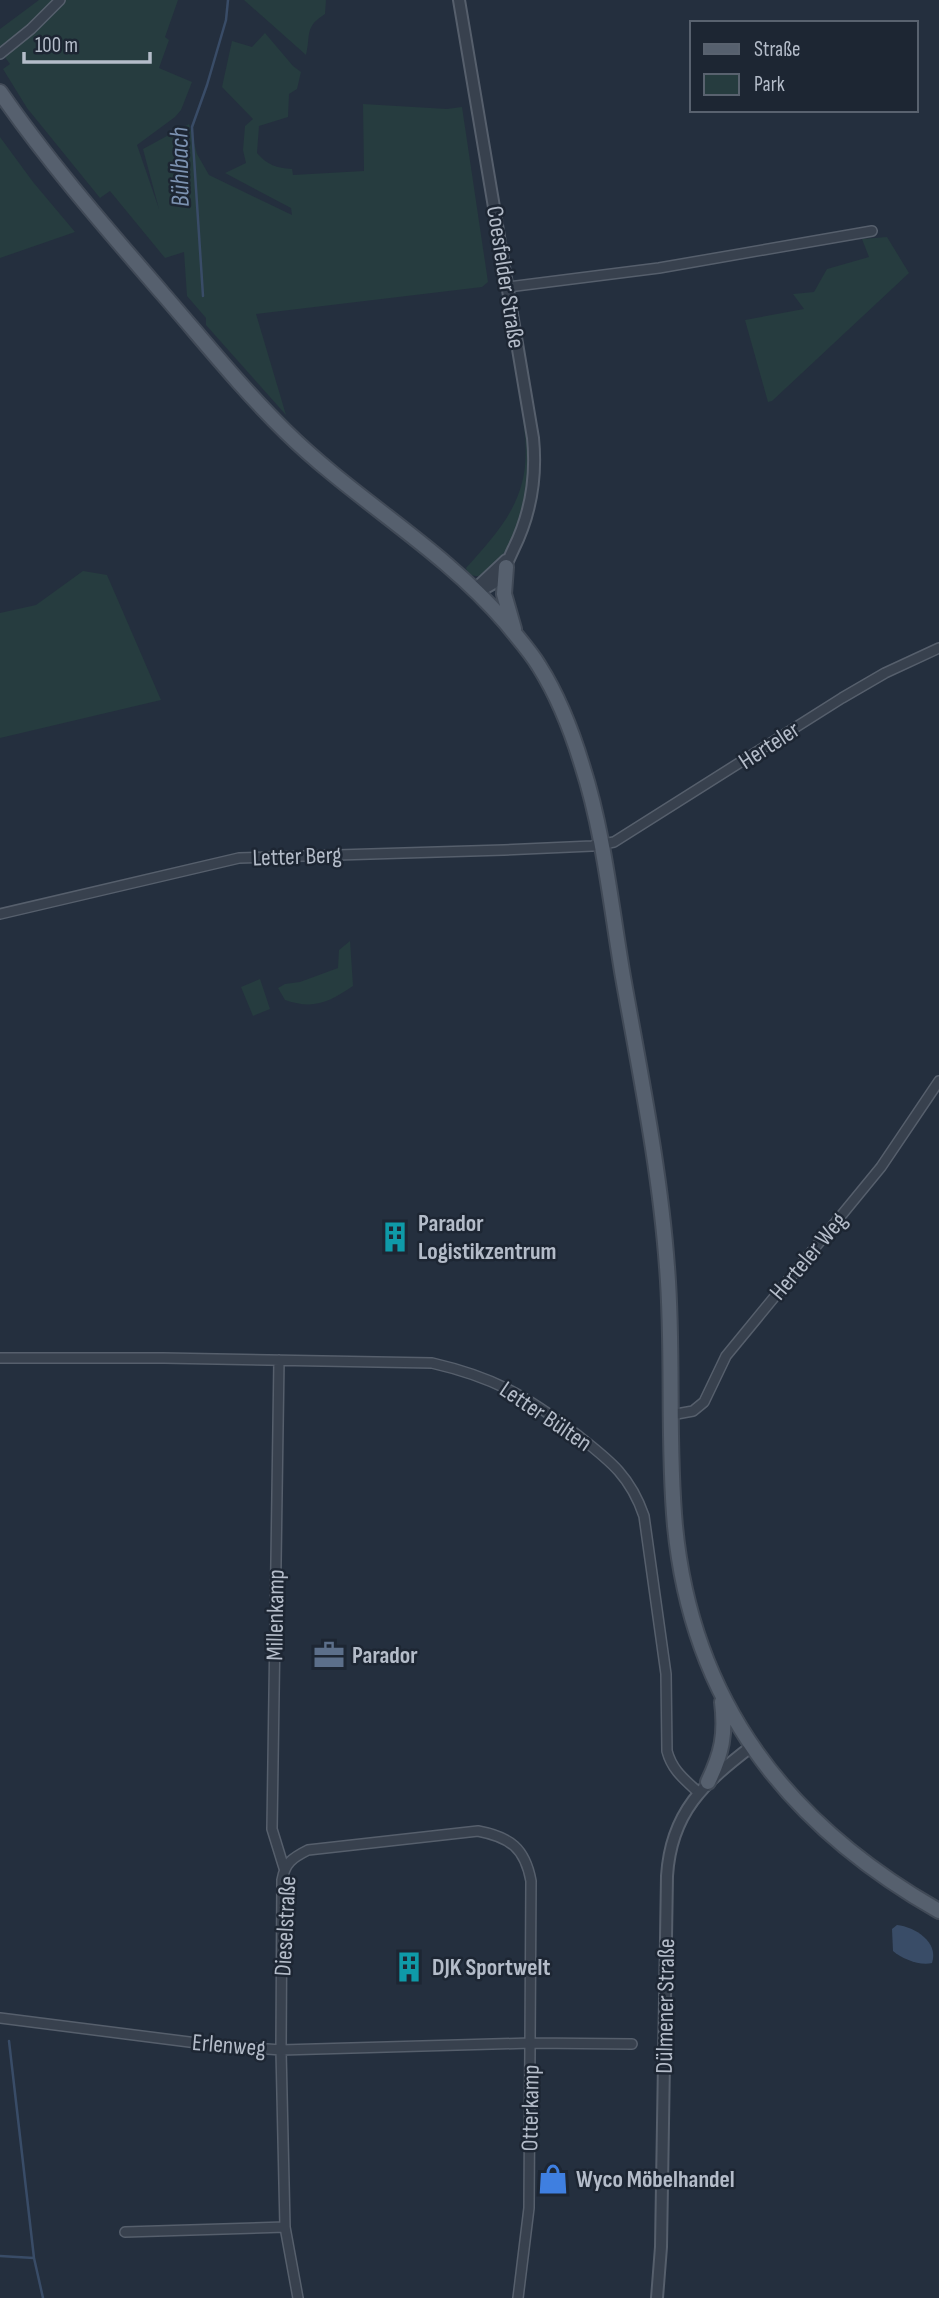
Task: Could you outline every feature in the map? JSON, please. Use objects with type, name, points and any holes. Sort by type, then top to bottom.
[{"type":"main road","points":[[0,92],[38,145],[89,208],[264,409],[332,473],[458,574],[517,636],[539,664],[574,740],[592,800],[652,1147],[664,1228],[669,1300],[674,1513],[682,1578],[697,1639],[721,1694],[752,1746],[790,1795],[860,1861],[939,1911]]},
{"type":"main road","points":[[506,567],[504,594],[517,636]]},
{"type":"main road","points":[[703,1787],[719,1758],[723,1743],[724,1716],[721,1694]]},
{"type":"street","points":[[3,52],[60,0]]},
{"type":"street","name":"Coesfelder Straße","points":[[459,0],[533,438],[534,460],[528,514],[506,567],[492,586],[474,590]]},
{"type":"street","points":[[508,287],[659,268],[872,231]]},
{"type":"street","name":"Coesfelder Straße","points":[[474,590],[512,552]]},
{"type":"street","name":"Herteler","points":[[601,844],[626,836],[852,692],[939,648]]},
{"type":"street","name":"Letter Berg","points":[[0,914],[239,858],[505,850],[601,844]]},
{"type":"street","name":"Herteler Weg","points":[[671,1415],[693,1411],[704,1402],[726,1356],[881,1167],[939,1081]]},
{"type":"street","name":"Letter Bülten","points":[[0,1358],[432,1363],[496,1382],[519,1394],[615,1465],[632,1488],[643,1516],[666,1674],[667,1751],[670,1763],[703,1787]]},
{"type":"street","name":"Millenkamp","points":[[279,1360],[272,1829],[284,1868]]},
{"type":"street","name":"Dülmener Straße","points":[[657,2298],[661,2247],[667,1869],[677,1829],[703,1787],[752,1746]]},
{"type":"street","name":"Dieselstraße","points":[[281,2050],[282,1880],[284,1868],[293,1857],[307,1850],[478,1831],[495,1835],[516,1846],[528,1867],[531,1881],[531,2043]]},
{"type":"street","name":"Erlenweg","points":[[0,2018],[213,2045],[281,2050],[285,2227],[298,2298]]},
{"type":"street","name":"Otterkamp","points":[[519,2298],[528,2208],[531,2043]]},
{"type":"street","points":[[281,2050],[632,2043]]},
{"type":"street","points":[[125,2232],[285,2227]]},
{"type":"green space","points":[[39,0],[53,0],[0,48],[0,29]]},
{"type":"green space","points":[[65,0],[178,0],[165,37],[169,40],[159,68],[192,82],[181,110],[175,117],[137,145],[159,209],[143,149],[189,124],[197,154],[209,175],[292,215],[291,208],[225,173],[246,163],[243,150],[245,126],[253,119],[222,87],[232,41],[252,47],[265,33],[301,72],[297,89],[289,94],[288,117],[259,126],[257,153],[273,165],[292,169],[293,175],[364,171],[363,104],[447,109],[462,107],[488,282],[482,287],[256,314],[286,415],[206,325],[206,318],[187,296],[184,252],[165,258],[110,191],[100,198],[27,108],[3,69],[10,64],[4,56],[24,41]]},
{"type":"green space","points":[[244,0],[326,0],[325,14],[311,27],[306,55]]},
{"type":"green space","points":[[0,137],[33,182],[75,232],[0,258]]},
{"type":"green space","points":[[887,237],[909,273],[768,402],[745,320],[804,309],[793,294],[814,292],[827,269],[869,257],[862,239]]},
{"type":"green space","points":[[523,420],[529,459],[526,498],[521,518],[504,553],[485,573],[475,576],[468,573],[466,568],[507,518],[522,484],[526,444]]},
{"type":"green space","points":[[83,571],[107,575],[161,700],[0,738],[0,613],[36,605]]},
{"type":"green space","points":[[350,941],[353,986],[321,1003],[304,1004],[285,1000],[278,988],[338,968],[339,950]]},
{"type":"green space","points":[[260,979],[270,1009],[253,1016],[241,987]]},
{"type":"water","points":[[897,1925],[918,1932],[929,1942],[933,1955],[932,1963],[911,1961],[893,1951],[892,1929]]},
{"type":"waterway","name":"Bühlbach","points":[[203,296],[192,127],[226,20],[228,0]]},
{"type":"waterway","points":[[9,2041],[34,2258]]},
{"type":"waterway","points":[[0,2256],[34,2258],[43,2298]]},
{"type":"place","name":"Parador Logistikzentrum","points":[[395,1237]]},
{"type":"place","name":"Parador","points":[[329,1655]]},
{"type":"place","name":"DJK Sportwelt","points":[[409,1967]]},
{"type":"place","name":"Wyco Möbelhandel","points":[[553,2179]]}]
